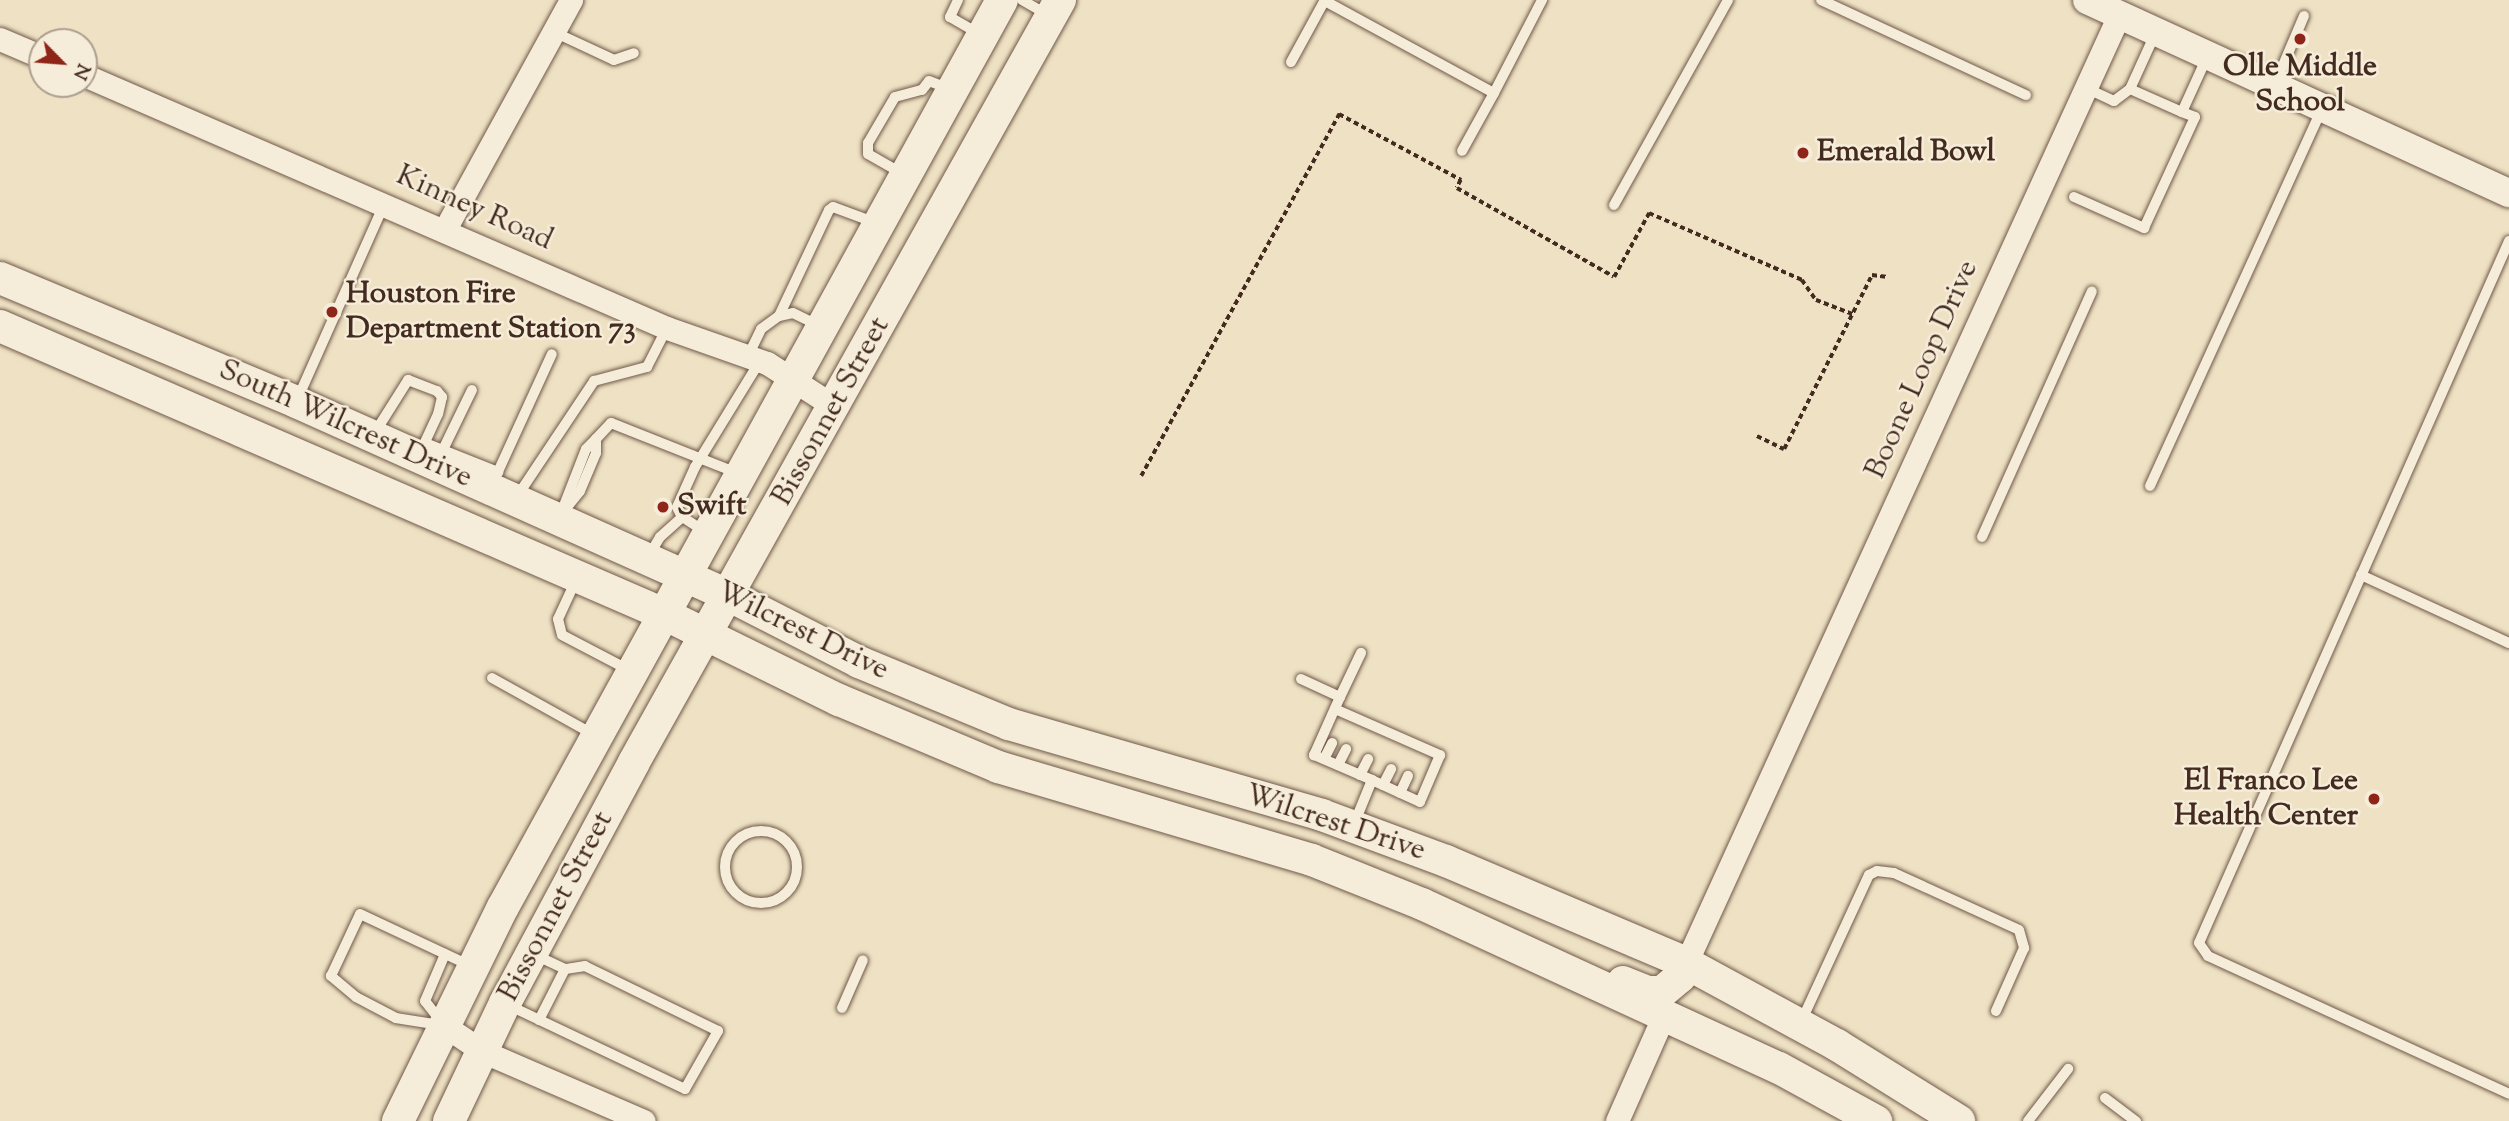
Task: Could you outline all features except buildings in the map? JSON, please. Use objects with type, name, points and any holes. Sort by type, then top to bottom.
[{"type":"main road","name":"Bissonnet Street","points":[[398,1121],[473,967],[1002,0]]},
{"type":"main road","name":"Bissonnet Street","points":[[449,1121],[505,1003],[707,633],[1055,8]]},
{"type":"main road","points":[[900,186],[937,221]]},
{"type":"main road","name":"South Wilcrest Drive","points":[[0,278],[373,436],[431,453],[688,578]]},
{"type":"main road","name":"South Wilcrest Drive","points":[[0,326],[666,615]]},
{"type":"main road","points":[[284,449],[296,402]]},
{"type":"main road","name":"Wilcrest Drive","points":[[688,578],[730,596],[859,662],[1009,724],[1353,826],[1446,861],[1686,963],[1800,1025],[1959,1121]]},
{"type":"main road","name":"Wilcrest Drive","points":[[666,615],[839,700],[998,766],[1312,860],[1422,904],[1546,958],[1876,1121]]},
{"type":"main road","points":[[998,766],[1009,724]]},
{"type":"main road","points":[[1197,826],[1235,790]]},
{"type":"main road","points":[[1422,904],[1446,861]]},
{"type":"main road","points":[[1546,958],[1577,963],[1648,992],[1671,987],[1686,963]]},
{"type":"street","points":[[444,230],[571,0]]},
{"type":"street","points":[[2087,0],[2509,193]]},
{"type":"street","name":"Boone Loop Drive","points":[[1686,963],[2119,15]]},
{"type":"street","points":[[0,39],[28,51]]},
{"type":"street","name":"Kinney Road","points":[[98,81],[667,328],[754,358],[794,379],[835,407]]},
{"type":"street","points":[[1617,1121],[1664,1015]]},
{"type":"street","points":[[445,1026],[482,1051],[644,1121]]},
{"type":"lane","points":[[958,0],[950,17],[982,35]]},
{"type":"lane","points":[[1022,0],[1055,8]]},
{"type":"lane","points":[[1462,151],[1542,0]]},
{"type":"lane","points":[[1614,205],[1728,0]]},
{"type":"lane","points":[[1821,0],[2026,95]]},
{"type":"lane","points":[[1291,62],[1325,1],[1494,93]]},
{"type":"lane","points":[[2274,86],[2304,16]]},
{"type":"lane","points":[[554,32],[614,60],[634,53]]},
{"type":"lane","points":[[2086,88],[2114,101],[2130,89],[2156,32]]},
{"type":"lane","points":[[2182,112],[2208,55]]},
{"type":"lane","points":[[900,186],[869,154],[868,143],[895,97],[922,90],[929,81],[953,90]]},
{"type":"lane","points":[[2074,197],[2144,228],[2194,117],[2130,89]]},
{"type":"lane","points":[[2150,486],[2322,107]]},
{"type":"lane","points":[[296,402],[384,205]]},
{"type":"lane","points":[[779,316],[833,206],[879,224]]},
{"type":"lane","points":[[2509,241],[2199,943],[2208,956],[2509,1094]]},
{"type":"lane","points":[[1982,537],[2092,291]]},
{"type":"lane","points":[[710,535],[682,517],[677,507],[695,467],[704,459],[754,358],[761,329],[779,316],[793,313],[822,328]]},
{"type":"lane","points":[[501,487],[594,381],[647,367],[667,328]]},
{"type":"lane","points":[[501,487],[552,354]]},
{"type":"lane","points":[[373,436],[404,384],[413,380],[442,397],[431,453]]},
{"type":"lane","points":[[431,453],[472,390]]},
{"type":"lane","points":[[561,514],[580,491],[596,453],[596,439],[611,423],[742,476]]},
{"type":"lane","points":[[647,560],[660,537],[682,517]]},
{"type":"lane","points":[[2361,575],[2509,643]]},
{"type":"lane","points":[[578,577],[558,619],[562,635],[634,673]]},
{"type":"lane","points":[[1340,715],[1402,745],[1421,747],[1440,755],[1420,802],[1314,755],[1340,715],[1340,697],[1361,653]]},
{"type":"lane","points":[[492,678],[598,737]]},
{"type":"lane","points":[[1301,680],[1340,697]]},
{"type":"lane","points":[[1324,760],[1332,743]]},
{"type":"lane","points":[[1416,758],[1421,747]]},
{"type":"lane","points":[[1338,765],[1346,749]]},
{"type":"lane","points":[[1360,775],[1368,759]]},
{"type":"lane","points":[[1353,826],[1378,783],[1391,769]]},
{"type":"lane","points":[[1400,793],[1408,776]]},
{"type":"lane","points":[[752,832],[776,834],[793,850],[797,873],[786,894],[776,900],[754,904],[733,891],[727,881],[726,856],[741,837],[752,832]]},
{"type":"lane","points":[[1800,1025],[1869,875],[1878,871],[1894,873],[2020,930],[2024,948],[1996,1011]]},
{"type":"lane","points":[[445,1026],[396,1017],[356,997],[331,976],[360,914],[473,967]]},
{"type":"lane","points":[[445,954],[425,1001],[445,1026]]},
{"type":"lane","points":[[505,1003],[685,1089],[718,1031],[585,966],[565,969],[532,954]]},
{"type":"lane","points":[[842,1008],[863,960]]},
{"type":"lane","points":[[539,1020],[565,969]]},
{"type":"lane","points":[[2028,1121],[2067,1069]]},
{"type":"lane","points":[[2105,1098],[2136,1121]]},
{"type":"path","points":[[1141,477],[1339,114],[1461,180],[1458,188],[1614,277],[1649,213],[1802,280],[1816,300],[1853,314]]},
{"type":"path","points":[[1757,436],[1784,449],[1872,275],[1888,277]]},
{"type":"place","name":"Olle Middle School","points":[[2300,39]]},
{"type":"place","name":"Emerald Bowl","points":[[1803,153]]},
{"type":"place","name":"Houston Fire Department Station 73","points":[[332,312]]},
{"type":"place","name":"Swift","points":[[663,507]]},
{"type":"place","name":"El Franco Lee Health Center","points":[[2374,799]]}]
